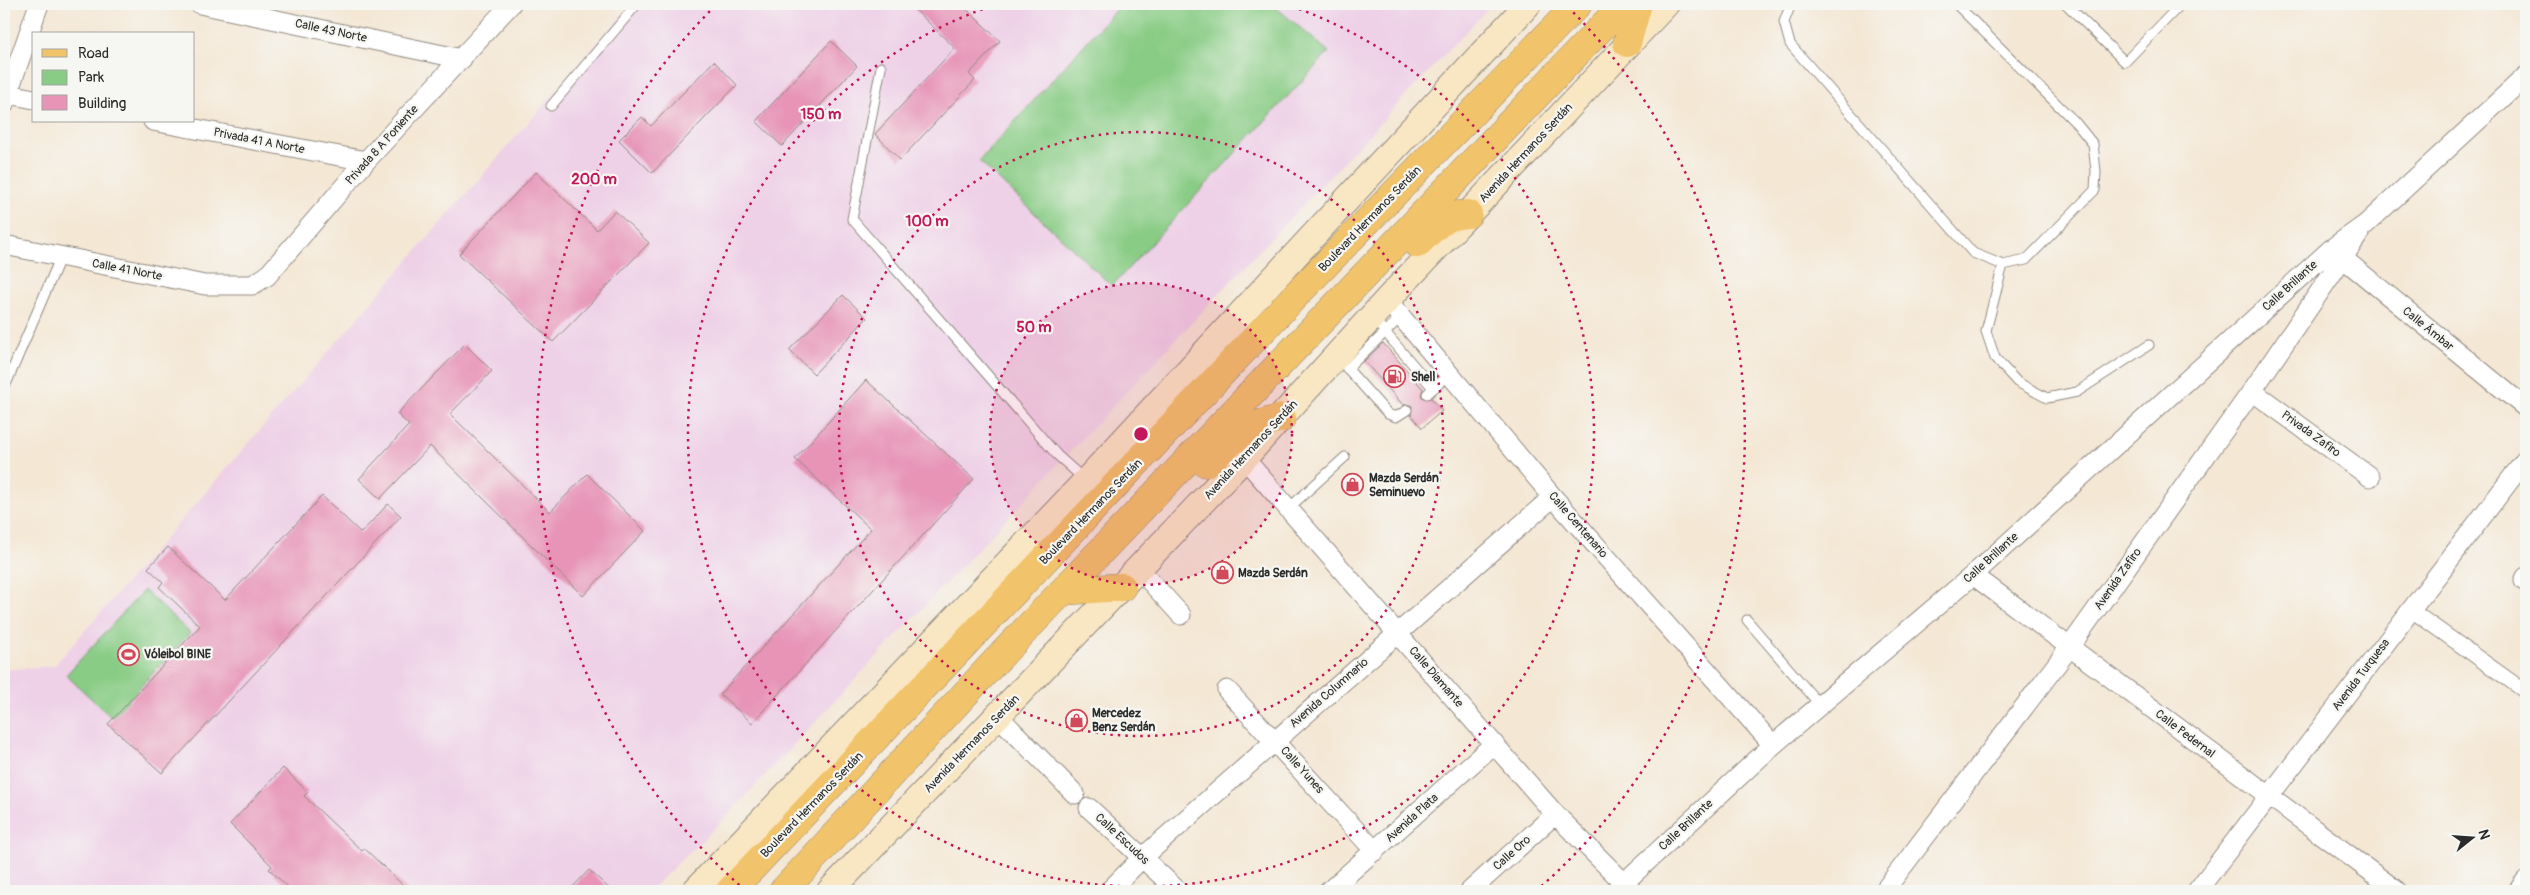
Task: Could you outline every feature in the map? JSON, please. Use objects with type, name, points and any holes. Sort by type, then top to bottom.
[{"type":"main road","points":[[695,891],[1086,481],[1528,4]]},
{"type":"main road","name":"Boulevard Hermanos Serdán","points":[[730,891],[1295,296],[1578,4]]},
{"type":"main road","points":[[783,891],[1063,591],[1624,4]]},
{"type":"main road","points":[[1627,43],[1638,4]]},
{"type":"main road","name":"Avenida Hermanos Serdán","points":[[830,891],[1282,418],[1342,363],[1386,317],[1468,214],[1627,43],[1666,4]]},
{"type":"main road","points":[[1354,286],[1368,286],[1382,278],[1442,220],[1453,214],[1468,214]]},
{"type":"main road","points":[[1171,478],[1195,471],[1241,434],[1259,424],[1282,418]]},
{"type":"main road","points":[[1063,591],[1130,578]]},
{"type":"street","points":[[32,99],[5,97],[39,4]]},
{"type":"street","name":"Calle 43 Norte","points":[[200,4],[462,59]]},
{"type":"street","name":"Privada 8 A Poniente","points":[[252,285],[266,276],[366,161],[511,4]]},
{"type":"street","name":"Calle Brillante","points":[[1624,889],[1773,745],[1973,575],[2337,254],[2366,224],[2526,76]]},
{"type":"street","name":"Privada 41 A Norte","points":[[158,122],[366,161]]},
{"type":"street","name":"Calle 41 Norte","points":[[4,245],[206,285],[252,285]]},
{"type":"street","name":"Avenida Zafiro","points":[[1884,891],[2069,648],[2252,390],[2337,254]]},
{"type":"street","name":"Calle Ámbar","points":[[2337,254],[2526,408]]},
{"type":"street","name":"Calle Centenario","points":[[1386,317],[1450,374],[1553,497],[1773,745]]},
{"type":"street","name":"Privada Zafiro","points":[[2252,390],[2370,478]]},
{"type":"street","name":"Calle Diamante","points":[[1244,458],[1555,814],[1624,889]]},
{"type":"street","name":"Avenida Turquesa","points":[[2197,891],[2526,459]]},
{"type":"street","name":"Avenida Columnario","points":[[1109,891],[1142,858],[1553,497]]},
{"type":"street","name":"Calle Pedernal","points":[[1973,575],[2397,891]]},
{"type":"street","points":[[1130,578],[1181,615]]},
{"type":"street","points":[[2411,610],[2526,692]]},
{"type":"street","name":"Calle Yunes","points":[[1227,690],[1375,851]]},
{"type":"street","points":[[998,716],[1075,794]]},
{"type":"street","name":"Avenida Plata","points":[[1329,891],[1494,744]]},
{"type":"street","name":"Calle Escudos","points":[[1089,808],[1178,891]]},
{"type":"street","name":"Calle Oro","points":[[1470,891],[1555,814]]},
{"type":"street","points":[[2518,891],[2526,880]]},
{"type":"lane","points":[[551,106],[637,4]]},
{"type":"lane","points":[[1790,4],[1784,22],[1790,44],[1973,253],[2003,266],[2026,260],[2094,190],[2096,171],[2093,144],[2076,123],[1956,4]]},
{"type":"lane","points":[[2066,4],[2125,62],[2181,4]]},
{"type":"lane","points":[[881,67],[852,220],[1057,455],[1086,481]]},
{"type":"lane","points":[[7,382],[61,256]]},
{"type":"lane","points":[[2003,266],[1986,331],[1995,358],[2017,382],[2048,398],[2077,392],[2149,345]]},
{"type":"lane","points":[[1386,317],[1430,391],[1450,374]]},
{"type":"lane","points":[[1342,363],[1392,417],[1396,417],[1407,410]]},
{"type":"lane","points":[[1288,508],[1345,457]]},
{"type":"lane","points":[[1747,620],[1820,705]]},
{"type":"shaded area","points":[[632,4],[1492,4],[722,821],[649,891],[4,891],[4,670],[54,666]]},
{"type":"green space","points":[[1121,4],[1272,4],[1329,52],[1112,286],[979,161]]},
{"type":"green space","name":"Vóleibol BINE","points":[[144,590],[190,633],[112,718],[66,675]]},
{"type":"building","points":[[909,4],[961,4],[1000,41],[969,74],[975,80],[900,160],[875,134],[955,48]]},
{"type":"building","points":[[831,41],[857,66],[782,146],[756,121]]},
{"type":"building","points":[[714,61],[737,85],[652,173],[619,140],[642,117],[651,126]]},
{"type":"building","points":[[536,172],[597,230],[615,211],[649,243],[553,342],[459,254]]},
{"type":"building","points":[[843,295],[867,318],[814,374],[789,350]]},
{"type":"building","name":"Shell","points":[[1383,343],[1423,389],[1421,395],[1423,398],[1431,398],[1442,411],[1422,428],[1411,415],[1412,406],[1403,405],[1364,361]]},
{"type":"building","points":[[465,344],[492,371],[450,414],[550,512],[587,474],[645,531],[583,596],[430,446],[380,499],[359,479],[409,425],[397,414]]},
{"type":"building","points":[[866,380],[974,479],[752,723],[720,694],[871,529],[795,459]]},
{"type":"building","points":[[322,496],[361,533],[388,504],[401,516],[162,773],[108,724],[200,626],[159,587],[163,582],[148,568],[168,547],[225,600]]},
{"type":"building","points":[[283,768],[308,792],[304,796],[362,851],[364,848],[409,891],[292,891],[269,869],[272,866],[230,824]]},
{"type":"building","points":[[589,870],[612,891],[569,891]]},
{"type":"place","name":"Shell","points":[[1395,377]]},
{"type":"place","name":"Mazda Serdán Seminuevo","points":[[1353,485]]},
{"type":"place","name":"Mazda Serdán","points":[[1222,573]]},
{"type":"place","name":"Vóleibol BINE","points":[[128,654]]},
{"type":"place","name":"Mercedez Benz Serdán","points":[[1076,720]]}]
